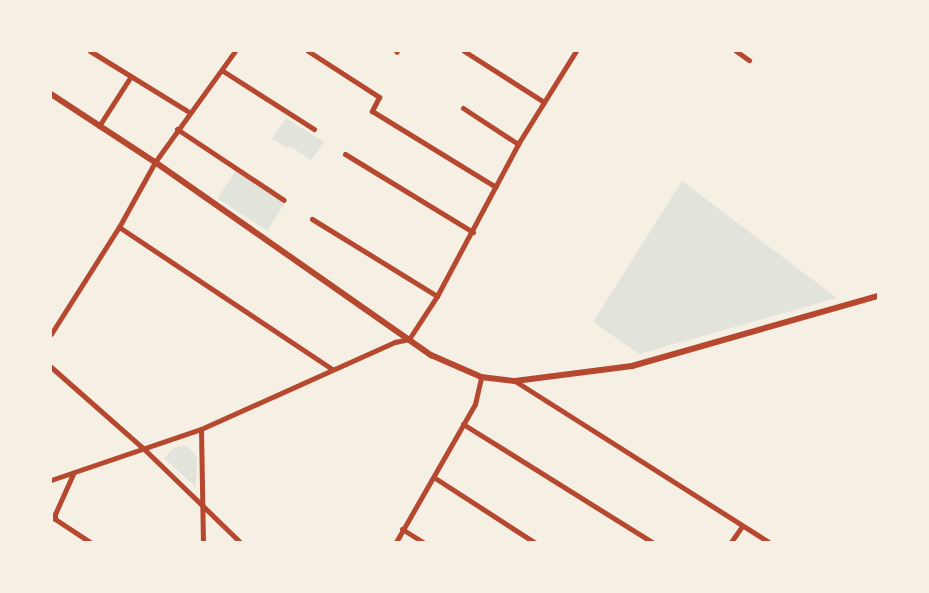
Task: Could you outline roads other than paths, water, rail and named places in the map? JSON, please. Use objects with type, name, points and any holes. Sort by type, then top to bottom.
[{"type":"street","points":[[90,51],[189,112]]},
{"type":"street","points":[[51,334],[119,227],[155,162],[235,51]]},
{"type":"street","points":[[308,51],[379,97],[372,111],[496,187]]},
{"type":"street","points":[[464,51],[544,102]]},
{"type":"street","points":[[51,480],[201,429],[332,369],[409,339],[473,232],[518,144],[576,51]]},
{"type":"street","points":[[736,51],[749,60]]},
{"type":"street","points":[[223,71],[314,129]]},
{"type":"street","points":[[99,126],[131,76]]},
{"type":"street","points":[[51,94],[155,162],[443,362],[481,377],[515,381],[632,366],[878,296]]},
{"type":"street","points":[[463,108],[518,144]]},
{"type":"street","points":[[177,129],[284,200]]},
{"type":"street","points":[[345,154],[473,232]]},
{"type":"street","points":[[312,219],[437,296]]},
{"type":"street","points":[[119,227],[332,369]]},
{"type":"street","points":[[51,367],[143,448],[240,542]]},
{"type":"street","points":[[396,542],[475,404],[481,377]]},
{"type":"street","points":[[515,381],[769,542]]},
{"type":"street","points":[[463,424],[652,542]]},
{"type":"street","points":[[201,429],[203,542]]},
{"type":"street","points":[[73,474],[55,513],[55,519],[90,542]]},
{"type":"street","points":[[435,478],[534,542]]},
{"type":"street","points":[[731,542],[742,526]]},
{"type":"street","points":[[402,529],[423,542]]}]
